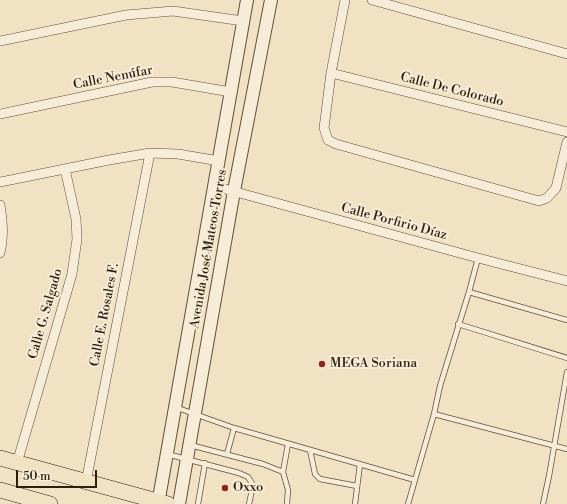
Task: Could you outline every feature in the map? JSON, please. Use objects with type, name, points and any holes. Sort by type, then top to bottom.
[{"type":"main road","points":[[0,458],[162,503]]},
{"type":"main road","points":[[0,490],[49,504]]},
{"type":"street","name":"Avenida José Mateos Torres","points":[[162,503],[167,454],[247,0]]},
{"type":"street","name":"Avenida José Mateos Torres","points":[[179,504],[234,191],[271,0]]},
{"type":"street","points":[[346,0],[331,72],[324,128],[328,140],[336,144],[539,201],[547,198],[556,188],[567,142]]},
{"type":"street","points":[[372,0],[567,54]]},
{"type":"street","points":[[0,41],[126,15],[173,11],[243,21]]},
{"type":"street","name":"Calle De Colorado","points":[[331,72],[567,132]]},
{"type":"street","name":"Calle Nenúfar","points":[[0,114],[152,82],[172,82],[231,92]]},
{"type":"street","points":[[0,182],[150,153],[178,154],[219,161]]},
{"type":"street","name":"Calle E. Rosales F.","points":[[86,482],[150,153]]},
{"type":"street","name":"Calle G. Salgado","points":[[17,463],[72,274],[77,239],[76,219],[65,169]]},
{"type":"street","name":"Calle Porfirio Díaz","points":[[214,186],[567,281]]},
{"type":"street","points":[[0,205],[3,242],[0,253]]},
{"type":"lane","points":[[408,504],[434,414],[440,386],[478,258]]},
{"type":"lane","points":[[469,292],[567,320]]},
{"type":"lane","points":[[458,324],[567,358]]},
{"type":"lane","points":[[543,504],[567,372]]},
{"type":"lane","points":[[175,407],[234,428],[415,480]]},
{"type":"lane","points":[[434,414],[567,449]]},
{"type":"lane","points":[[227,454],[234,428]]},
{"type":"lane","points":[[287,504],[288,490],[283,472],[288,444]]},
{"type":"lane","points":[[189,445],[263,464],[283,472]]},
{"type":"lane","points":[[310,450],[315,474],[320,480],[357,486]]},
{"type":"lane","points":[[167,454],[205,463],[248,477],[253,484],[249,504]]},
{"type":"lane","points":[[198,504],[205,463]]},
{"type":"lane","points":[[354,504],[360,464]]},
{"type":"place","name":"MEGA Soriana","points":[[322,364]]},
{"type":"place","name":"Oxxo","points":[[225,488]]}]
